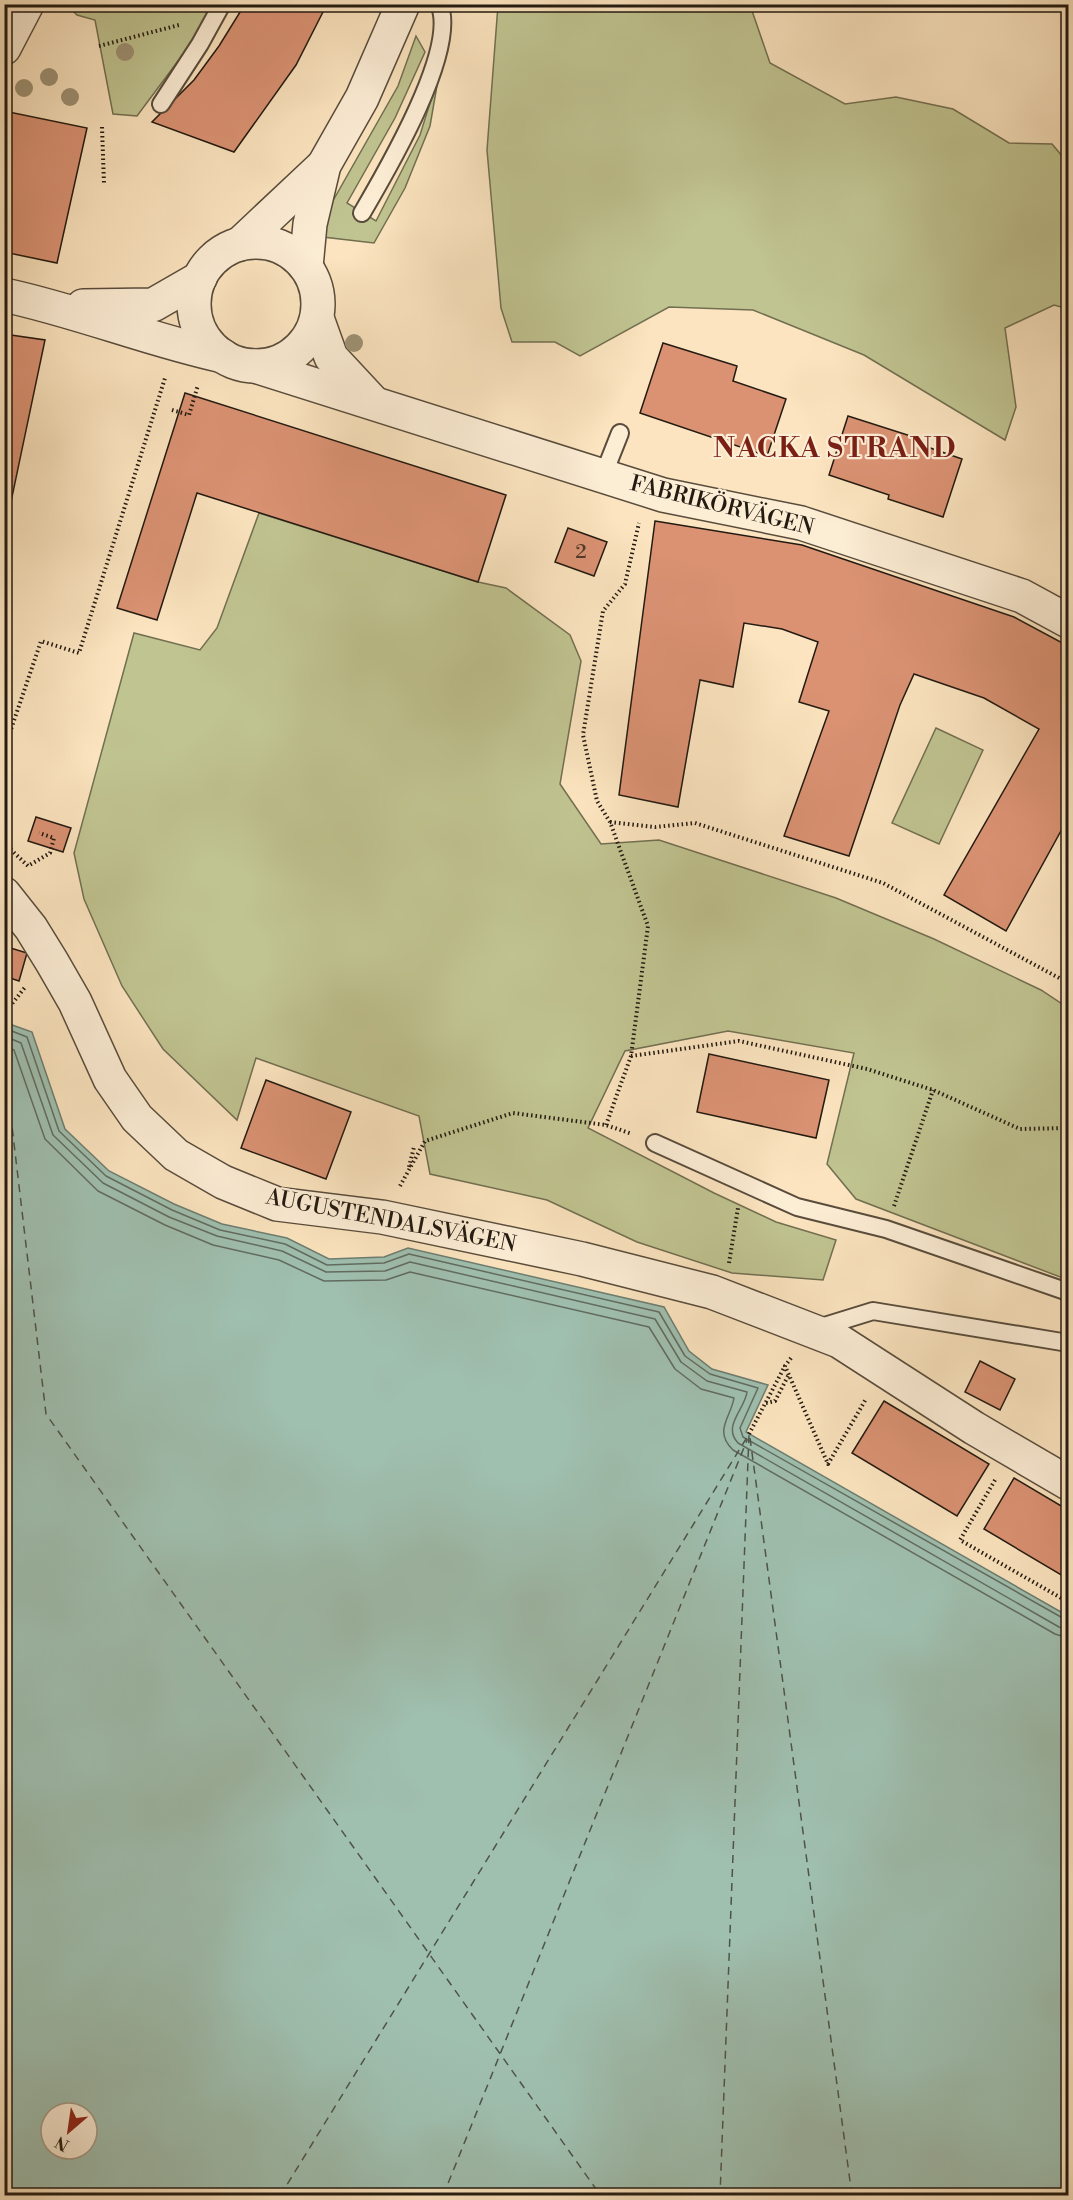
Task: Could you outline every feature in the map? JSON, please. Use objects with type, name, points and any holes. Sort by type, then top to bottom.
[{"type":"street","points":[[4,48],[27,4]]},
{"type":"street","points":[[306,267],[310,224],[324,165],[362,98],[403,4]]},
{"type":"street","points":[[240,244],[324,165]]},
{"type":"street","points":[[258,242],[277,245],[293,254],[306,267],[315,284],[319,302],[317,318],[311,334],[301,347],[272,364],[255,366],[239,364],[223,356],[209,345],[200,329],[195,312],[195,295],[200,278],[209,263],[223,251],[240,244],[258,242]]},
{"type":"street","points":[[56,307],[153,305],[200,278]]},
{"type":"street","points":[[4,295],[56,307],[181,347],[223,356]]},
{"type":"street","name":"FABRIKÖRVÄGEN","points":[[317,318],[331,357],[372,401]]},
{"type":"street","name":"FABRIKÖRVÄGEN","points":[[255,366],[674,497],[801,523],[1022,596],[1068,621]]},
{"type":"street","name":"AUGUSTENDALSVÄGEN","points":[[4,894],[31,928],[52,962],[75,1002],[110,1079],[137,1118],[176,1155],[223,1182],[277,1204],[393,1220],[582,1259],[723,1296],[804,1341],[839,1341],[1012,1451],[1068,1483]]},
{"type":"lane","points":[[161,104],[200,44],[222,4]]},
{"type":"lane","points":[[362,213],[384,176],[438,59],[444,15],[439,4]]},
{"type":"lane","points":[[603,476],[620,433]]},
{"type":"lane","points":[[655,1143],[797,1207],[886,1229],[1068,1292]]},
{"type":"lane","points":[[804,1341],[873,1311],[1068,1343]]},
{"type":"path","points":[[99,46],[162,30]]},
{"type":"path","points":[[102,127],[104,184]]},
{"type":"path","points":[[4,750],[41,641],[80,653],[167,372]]},
{"type":"path","points":[[171,410],[189,415],[199,383]]},
{"type":"path","points":[[606,1125],[631,1056],[648,926],[610,822],[597,801],[583,735],[603,611],[625,584],[639,521]]},
{"type":"path","points":[[610,822],[655,826],[695,823],[883,883],[1061,979]]},
{"type":"path","points":[[4,843],[28,866],[50,853],[54,838],[39,833]]},
{"type":"path","points":[[4,1014],[7,1006],[32,980]]},
{"type":"path","points":[[631,1056],[739,1041],[867,1069],[933,1090],[1020,1129],[1068,1128]]},
{"type":"path","points":[[886,1229],[933,1090]]},
{"type":"path","points":[[396,1194],[425,1141],[513,1113],[606,1125],[655,1143]]},
{"type":"path","points":[[402,1192],[414,1147]]},
{"type":"path","points":[[723,1296],[742,1183]]},
{"type":"path","points":[[749,1434],[785,1366],[804,1341]]},
{"type":"path","points":[[785,1366],[828,1464],[883,1370]]},
{"type":"path","points":[[765,1403],[775,1401],[788,1375]]},
{"type":"path","points":[[1012,1451],[960,1540],[1068,1602]]},
{"type":"green space","points":[[67,5],[213,5],[196,37],[137,116],[113,114],[95,20],[77,15]]},
{"type":"green space","points":[[498,5],[750,5],[770,63],[845,104],[896,97],[953,109],[1009,143],[1052,144],[1068,163],[1068,309],[1054,305],[1005,328],[1016,407],[1005,440],[864,355],[753,310],[669,307],[580,356],[555,342],[512,342],[501,308],[487,150]]},
{"type":"green space","points":[[416,36],[425,52],[395,118],[347,203],[376,221],[420,135],[439,74],[430,126],[405,188],[374,243],[323,237],[330,206],[398,86]]},
{"type":"green space","points":[[259,513],[478,582],[506,588],[570,635],[581,661],[560,784],[601,844],[659,840],[836,898],[934,939],[1041,990],[1068,1008],[1068,1280],[856,1199],[827,1164],[854,1053],[728,1031],[625,1051],[588,1128],[776,1222],[836,1240],[823,1280],[732,1273],[637,1242],[547,1200],[430,1174],[419,1116],[256,1058],[237,1120],[163,1049],[122,986],[84,899],[74,853],[134,633],[200,650],[217,628]]},
{"type":"green space","points":[[936,728],[983,750],[939,844],[892,823]]},
{"type":"water","points":[[4,1022],[32,1032],[65,1129],[109,1171],[174,1204],[222,1224],[287,1238],[329,1259],[384,1257],[408,1248],[664,1307],[689,1351],[712,1369],[768,1385],[746,1432],[1068,1616],[1068,2195],[5,2195]]},
{"type":"building","points":[[245,4],[327,4],[296,65],[234,152],[152,122],[194,80],[219,46]]},
{"type":"building","points":[[4,111],[87,128],[57,263],[4,252]]},
{"type":"building","points":[[4,334],[45,340],[4,535]]},
{"type":"building","points":[[663,343],[737,366],[733,381],[786,399],[767,456],[640,413]]},
{"type":"building","points":[[185,393],[506,495],[478,582],[197,493],[157,620],[117,608]]},
{"type":"building","points":[[848,416],[917,438],[916,443],[962,459],[943,517],[888,499],[889,495],[829,475]]},
{"type":"building","points":[[655,521],[802,545],[1014,617],[1068,646],[1068,818],[1006,931],[944,895],[1039,729],[984,698],[914,674],[900,705],[849,856],[784,836],[829,711],[799,702],[818,642],[782,629],[744,623],[733,687],[700,680],[678,807],[619,795]]},
{"type":"building","points":[[568,528],[607,542],[594,576],[555,562]]},
{"type":"building","points":[[36,817],[71,828],[63,852],[28,841]]},
{"type":"building","points":[[4,946],[27,953],[19,981],[4,976]]},
{"type":"building","points":[[709,1054],[829,1080],[816,1138],[697,1112]]},
{"type":"building","points":[[266,1080],[351,1112],[326,1179],[241,1148]]},
{"type":"building","points":[[980,1361],[1015,1379],[1000,1410],[965,1392]]},
{"type":"building","points":[[884,1401],[989,1464],[957,1516],[852,1453]]},
{"type":"building","points":[[1014,1478],[1068,1510],[1068,1579],[984,1529]]},
{"type":"ferry route","points":[[4,1059],[46,1414],[601,2196]]},
{"type":"ferry route","points":[[280,2196],[749,1434],[720,2196]]},
{"type":"ferry route","points":[[750,1438],[852,2196]]},
{"type":"ferry route","points":[[443,2196],[747,1440]]},
{"type":"district","name":"NACKA STRAND","points":[[835,448]]}]
